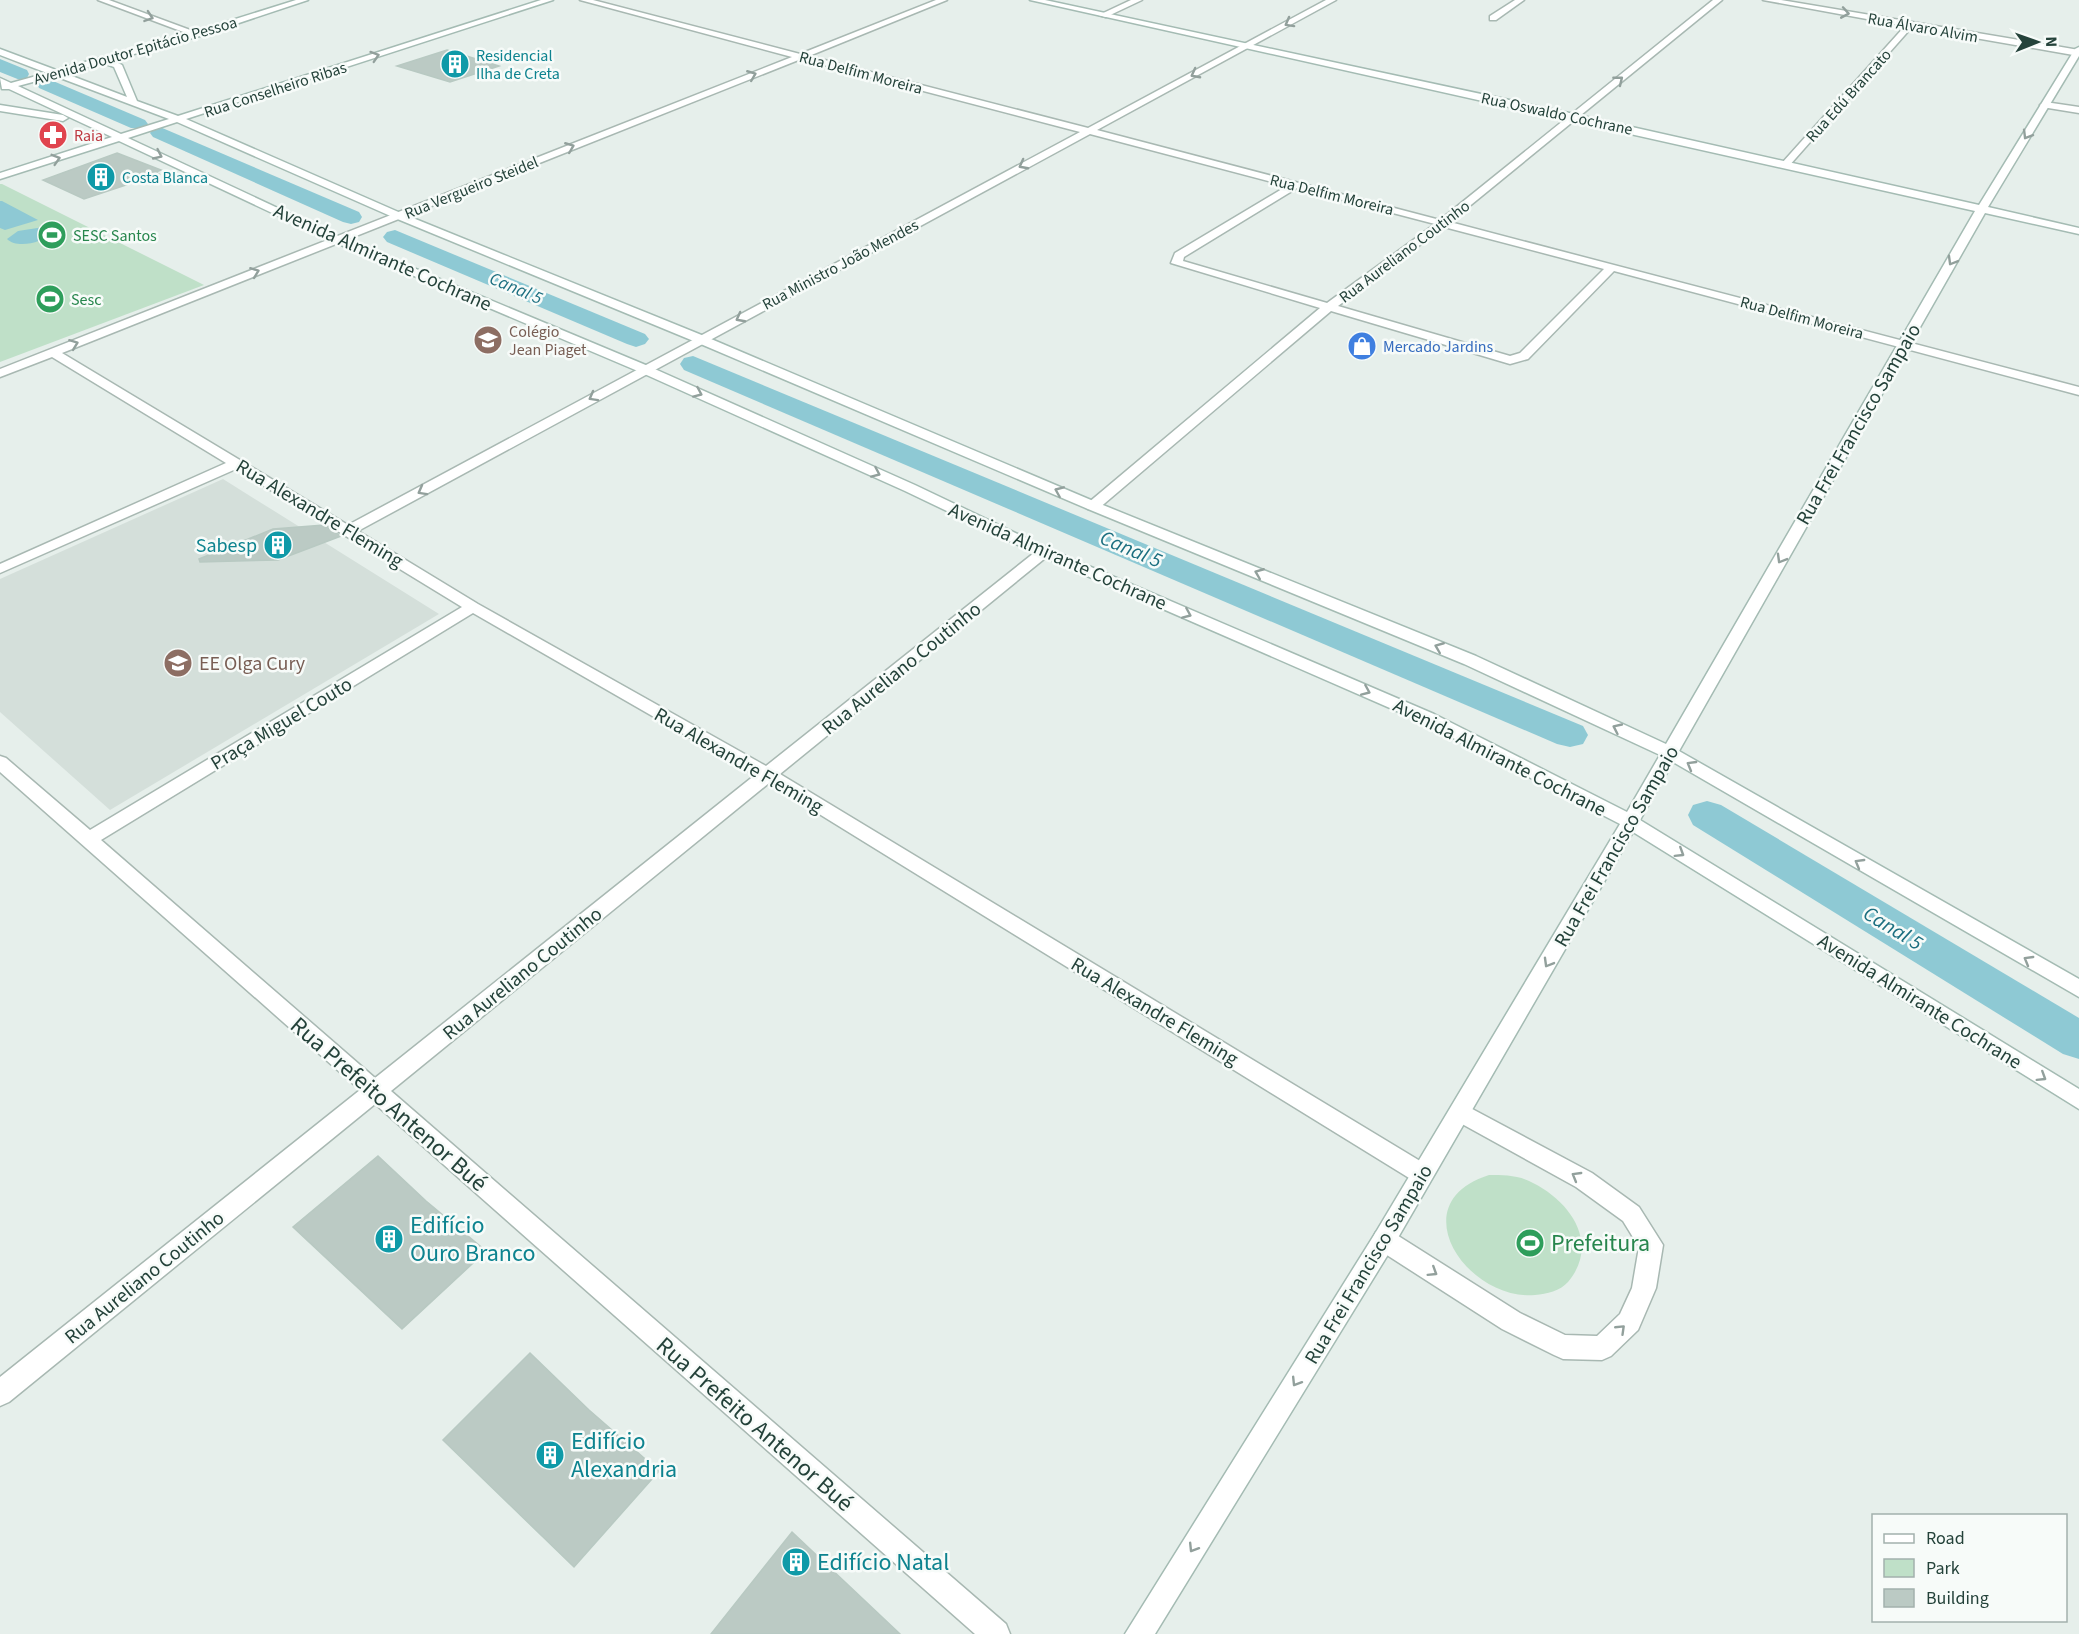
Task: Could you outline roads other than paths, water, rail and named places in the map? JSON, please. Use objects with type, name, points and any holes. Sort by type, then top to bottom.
[{"type":"street","points":[[102,0],[197,34]]},
{"type":"street","name":"Avenida Doutor Epitácio Pessoa","points":[[5,87],[197,34],[304,0]]},
{"type":"street","name":"Rua Conselheiro Ribas","points":[[0,176],[549,0]]},
{"type":"street","name":"Rua Delfim Moreira","points":[[584,0],[1085,132],[1443,222],[2079,391]]},
{"type":"street","name":"Rua Vergueiro Steidel","points":[[0,373],[943,0]]},
{"type":"street","name":"Rua Oswaldo Cochrane","points":[[1034,0],[1574,117],[2079,231]]},
{"type":"street","points":[[1103,15],[1138,0]]},
{"type":"street","name":"Rua Ministro João Mendes","points":[[349,530],[1332,0]]},
{"type":"street","points":[[1492,18],[1520,0]]},
{"type":"street","name":"Rua Aureliano Coutinho","points":[[1093,506],[1328,308],[1443,222],[1718,0]]},
{"type":"street","name":"Rua Álvaro Alvim","points":[[1767,0],[2078,52]]},
{"type":"street","name":"Rua Edú Brancato","points":[[1785,165],[1910,24]]},
{"type":"street","points":[[0,52],[51,75],[176,121],[394,217],[1470,660],[1668,756],[2079,989]]},
{"type":"street","name":"Rua Frei Francisco Sampaio","points":[[1139,1634],[1461,1112],[1981,210],[2078,52]]},
{"type":"street","points":[[104,60],[118,65],[134,104]]},
{"type":"street","name":"Avenida Almirante Cochrane","points":[[0,81],[5,87],[125,137],[342,238],[648,367],[1044,552],[1428,718],[1634,814],[2079,1100]]},
{"type":"street","points":[[2046,105],[2079,110]]},
{"type":"street","points":[[0,108],[82,121]]},
{"type":"street","points":[[1295,185],[1179,255],[1177,263],[1510,360],[1524,356],[1612,267]]},
{"type":"street","name":"Rua Alexandre Fleming","points":[[51,352],[473,607],[768,775],[1422,1174]]},
{"type":"street","points":[[0,569],[238,464]]},
{"type":"street","name":"Rua Aureliano Coutinho","points":[[0,1393],[1044,552]]},
{"type":"street","name":"Praça Miguel Couto","points":[[89,839],[473,607]]},
{"type":"street","name":"Rua Prefeito Antenor Bué","points":[[0,762],[996,1634]]},
{"type":"street","points":[[1384,1240],[1511,1322],[1563,1347],[1602,1348],[1629,1322],[1644,1288],[1651,1245],[1631,1214],[1584,1180],[1461,1112]]},
{"type":"water","points":[[0,201],[38,220],[5,230],[0,228]]},
{"type":"water","points":[[44,227],[52,232],[36,242],[17,244],[7,239],[18,231]]},
{"type":"waterway","name":"Canal 5","points":[[0,65],[20,74]]},
{"type":"waterway","name":"Canal 5","points":[[46,84],[138,124]]},
{"type":"waterway","name":"Canal 5","points":[[160,133],[351,217]]},
{"type":"waterway","name":"Canal 5","points":[[395,237],[636,339]]},
{"type":"waterway","name":"Canal 5","points":[[693,364],[1570,735]]},
{"type":"waterway","name":"Canal 5","points":[[1707,815],[2079,1041]]},
{"type":"place","name":"Residencial Ilha de Creta","points":[[455,64]]},
{"type":"place","name":"Raia","points":[[53,135]]},
{"type":"place","name":"Costa Blanca","points":[[101,177]]},
{"type":"place","name":"SESC Santos","points":[[52,235]]},
{"type":"place","name":"Sesc","points":[[50,299]]},
{"type":"place","name":"Colégio Jean Piaget","points":[[488,340]]},
{"type":"place","name":"Mercado Jardins","points":[[1362,346]]},
{"type":"place","name":"Sabesp","points":[[278,545]]},
{"type":"place","name":"EE Olga Cury","points":[[178,663]]},
{"type":"place","name":"Edifício Ouro Branco","points":[[389,1239]]},
{"type":"place","name":"Prefeitura","points":[[1530,1243]]},
{"type":"place","name":"Edifício Alexandria","points":[[550,1455]]},
{"type":"place","name":"Edifício Natal","points":[[796,1562]]}]
